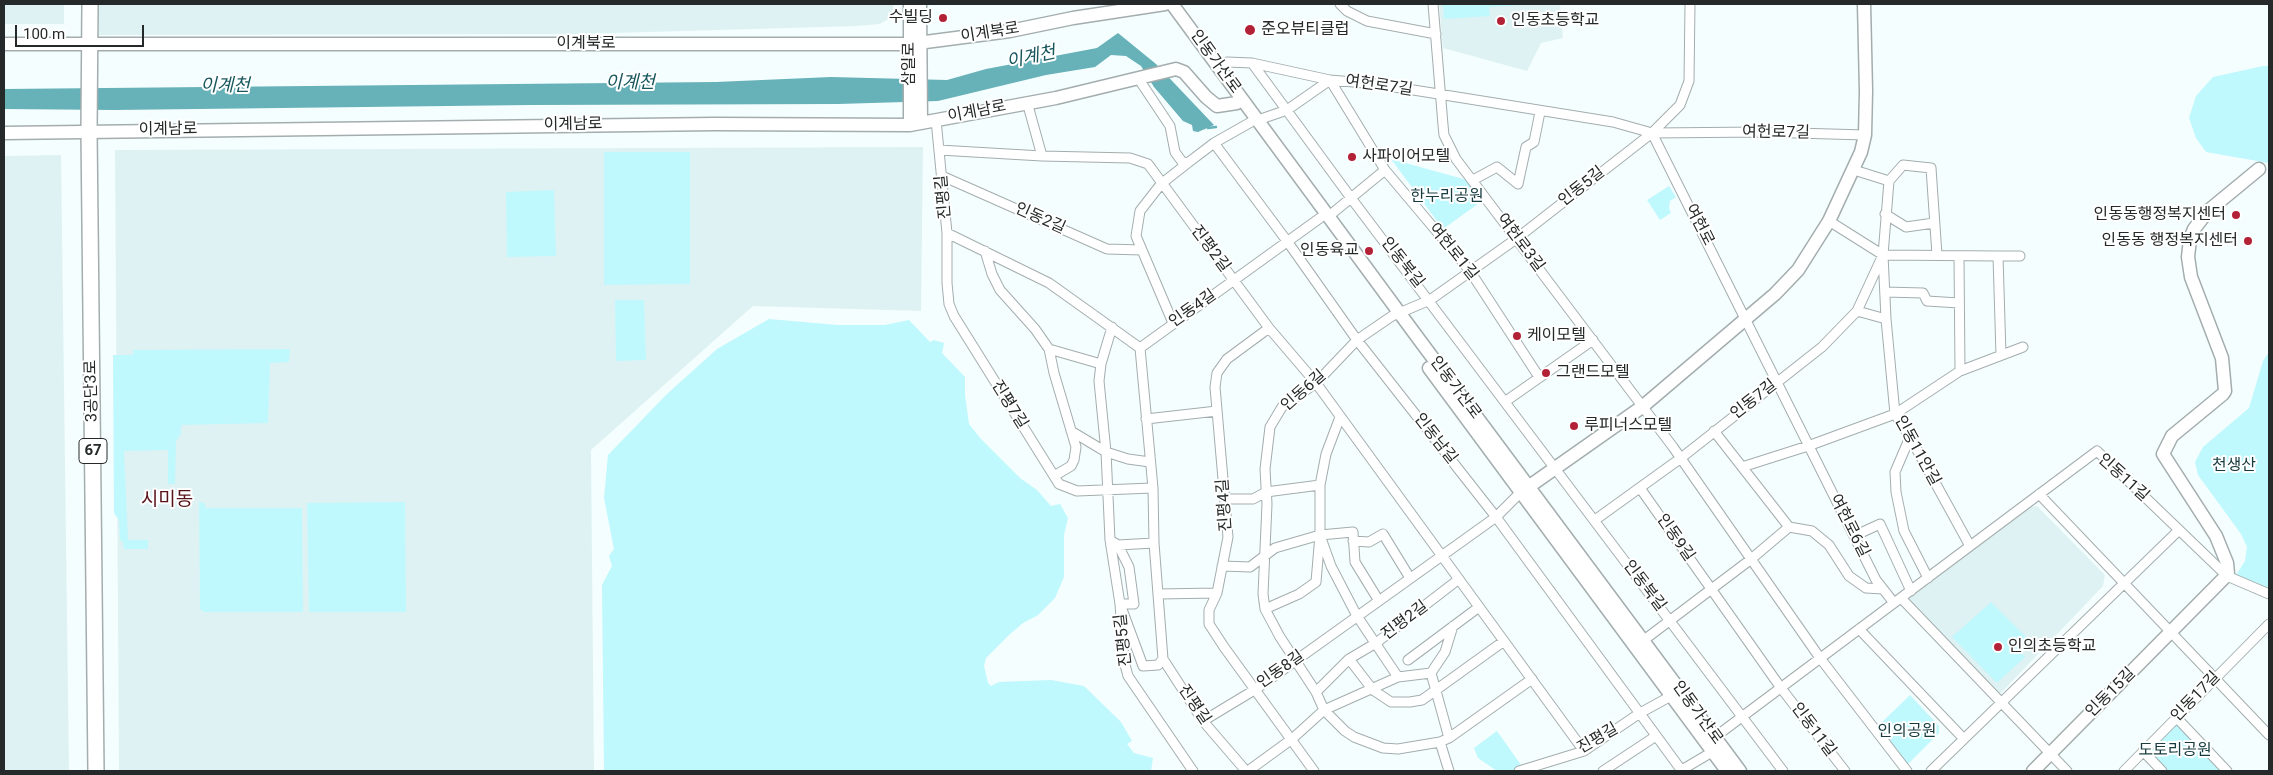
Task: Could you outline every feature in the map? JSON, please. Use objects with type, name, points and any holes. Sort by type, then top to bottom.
[{"type":"main road","name":"67","points":[[89,132],[90,4]]},
{"type":"main road","name":"3공단3로","points":[[89,132],[96,771]]},
{"type":"street","name":"삼일로","points":[[910,4],[915,44],[916,124]]},
{"type":"street","name":"삼일로","points":[[915,44],[920,4]]},
{"type":"street","name":"이계북로","points":[[4,44],[915,44],[1010,31],[1073,18],[1167,4]]},
{"type":"street","name":"인동가산로","points":[[1167,4],[1219,67],[1324,217],[1525,489],[1627,635],[1727,771]]},
{"type":"street","name":"인동가산로","points":[[1167,4],[1237,103],[1255,121]]},
{"type":"street","points":[[1340,4],[1347,11],[1368,21],[1436,34]]},
{"type":"street","name":"여헌로3길","points":[[1433,4],[1444,135],[1456,159],[1642,407]]},
{"type":"street","name":"인동5길","points":[[1396,315],[1430,300],[1516,239],[1652,133],[1680,104],[1689,81],[1690,4]]},
{"type":"street","points":[[1525,489],[1642,407],[1775,294],[1798,270],[1829,221],[1861,152],[1864,135],[1866,91],[1864,4]]},
{"type":"street","name":"여헌로7길","points":[[1219,67],[1227,62],[1252,63],[1330,80],[1376,84],[1540,112],[1613,122],[1652,133],[1762,132],[1864,135]]},
{"type":"street","name":"인동북길","points":[[1252,63],[1351,198],[1430,300],[1783,771]]},
{"type":"street","name":"이계남로","points":[[4,133],[715,124],[916,124],[1056,98],[1176,69],[1184,72],[1206,97],[1217,106],[1237,103]]},
{"type":"street","points":[[1138,78],[1170,126],[1175,152],[1182,163],[1189,162]]},
{"type":"street","points":[[1173,323],[1136,236],[1140,210],[1161,184],[1214,143],[1255,121],[1288,110],[1330,80]]},
{"type":"street","name":"여헌로1길","points":[[1330,80],[1385,170],[1470,271],[1539,377]]},
{"type":"street","points":[[1028,102],[1042,156]]},
{"type":"street","points":[[1473,180],[1497,166],[1518,184],[1526,147],[1534,142],[1540,112]]},
{"type":"street","name":"진평길","points":[[936,120],[947,233],[1049,283],[1140,348],[1153,488],[1154,543],[1163,659],[1203,721],[1247,771],[1292,739]]},
{"type":"street","name":"여헌로","points":[[1652,133],[1744,319]]},
{"type":"street","name":"인동남길","points":[[1214,143],[1287,241],[1357,340],[1496,517],[1681,771]]},
{"type":"street","name":"진평2길","points":[[939,150],[1042,156],[1130,158],[1148,164],[1269,328],[1316,384],[1584,750]]},
{"type":"street","points":[[1883,255],[1889,181],[1902,165],[1931,168],[1937,254]]},
{"type":"street","points":[[2227,576],[2228,567],[2218,541],[2163,454],[2172,436],[2224,394],[2225,391],[2222,358],[2191,277],[2188,257],[2190,239],[2194,229],[2208,211],[2259,169]]},
{"type":"street","points":[[1351,198],[1385,170]]},
{"type":"street","points":[[1854,170],[1889,181]]},
{"type":"street","name":"인동2길","points":[[942,176],[1107,249],[1142,250]]},
{"type":"street","name":"인동4길","points":[[1140,348],[1287,241],[1351,198]]},
{"type":"street","points":[[1885,214],[1906,227],[1934,223]]},
{"type":"street","points":[[1829,221],[1883,255],[2020,256]]},
{"type":"street","name":"진평7길","points":[[947,233],[947,283],[949,304],[954,316],[1059,484],[1069,490],[1088,491],[1153,488]]},
{"type":"street","points":[[985,251],[992,274],[1000,290],[1036,330],[1049,348],[1054,373],[1076,446],[1074,460],[1065,471],[1054,476]]},
{"type":"street","name":"인동11안길","points":[[1883,255],[1886,319],[1895,414],[1910,437],[1970,546]]},
{"type":"street","name":"인동7길","points":[[1595,520],[1681,458],[1822,347],[1857,311],[1883,255]]},
{"type":"street","points":[[1959,256],[1960,371]]},
{"type":"street","points":[[1998,256],[2002,355]]},
{"type":"street","points":[[1884,292],[1923,293],[1927,301],[1959,303]]},
{"type":"street","points":[[1857,311],[1886,319]]},
{"type":"street","name":"인동6길","points":[[1295,661],[1265,609],[1263,594],[1265,469],[1270,427],[1282,407],[1316,384],[1357,340],[1396,315]]},
{"type":"street","name":"여헌로6길","points":[[1744,319],[1876,580],[1883,589],[1898,600]]},
{"type":"street","points":[[1106,489],[1106,452],[1099,394],[1101,364],[1112,327]]},
{"type":"street","name":"진평4길","points":[[1269,328],[1227,358],[1217,373],[1217,411],[1228,537],[1217,593],[1209,610],[1209,624],[1314,771]]},
{"type":"street","points":[[1506,401],[1593,340]]},
{"type":"street","points":[[1742,467],[1808,446],[1895,414],[1960,371],[2022,347]]},
{"type":"street","points":[[1049,348],[1101,364]]},
{"type":"street","points":[[1642,407],[1681,458],[1750,560],[1820,658],[1908,771]]},
{"type":"street","points":[[1146,419],[1217,411]]},
{"type":"street","points":[[1265,609],[1299,594],[1316,582],[1320,535],[1320,486],[1326,454],[1340,417]]},
{"type":"street","points":[[1071,431],[1106,452],[1128,459],[1150,462]]},
{"type":"street","points":[[1714,432],[1789,527],[1812,531],[1829,545],[1849,576],[1866,588],[1883,589]]},
{"type":"street","points":[[1910,437],[1895,472],[1896,492],[1904,532],[1928,578]]},
{"type":"street","name":"인동11길","points":[[1715,737],[2097,450],[2179,530]]},
{"type":"street","points":[[1226,499],[1253,499],[1266,492],[1320,486]]},
{"type":"street","name":"인동9길","points":[[1640,488],[1781,688]]},
{"type":"street","name":"진평5길","points":[[1106,489],[1114,543],[1124,661],[1128,676],[1193,771]]},
{"type":"street","name":"인동가산로","points":[[1525,489],[1644,640],[1740,771]]},
{"type":"street","name":"인동8길","points":[[1203,721],[1295,661],[1496,517],[1525,489]]},
{"type":"street","points":[[2039,494],[2269,735]]},
{"type":"street","points":[[1854,536],[1880,524],[1910,590]]},
{"type":"street","points":[[1644,640],[1750,560],[1789,527]]},
{"type":"street","points":[[1931,771],[2179,530],[2227,576],[2269,594]]},
{"type":"street","points":[[1222,566],[1250,568],[1275,548],[1320,535],[1353,536],[1369,542],[1383,534],[1410,578]]},
{"type":"street","points":[[1320,535],[1331,566],[1357,616],[1398,677]]},
{"type":"street","points":[[1353,536],[1355,562],[1379,600]]},
{"type":"street","points":[[1114,543],[1154,543]]},
{"type":"street","points":[[1114,543],[1129,567],[1134,604],[1120,604],[1143,666],[1158,665],[1163,659]]},
{"type":"street","name":"인동15길","points":[[2033,771],[2227,576]]},
{"type":"street","name":"진평2길","points":[[1316,692],[1349,659],[1376,643],[1459,580]]},
{"type":"street","points":[[1158,594],[1217,593]]},
{"type":"street","points":[[1898,600],[2002,702],[2067,771]]},
{"type":"street","name":"진평2길","points":[[1408,660],[1479,607]]},
{"type":"street","name":"인동17길","points":[[2124,771],[2269,624]]},
{"type":"street","points":[[1449,738],[1431,673],[1445,652],[1453,626]]},
{"type":"street","points":[[1859,629],[1964,739]]},
{"type":"street","points":[[1349,659],[1373,690],[1391,702],[1422,700],[1504,641]]},
{"type":"street","points":[[1295,661],[1316,692],[1324,710],[1354,737],[1383,748],[1398,748],[1440,742],[1449,738],[1532,680]]},
{"type":"street","points":[[1292,739],[1324,710],[1373,690],[1398,677],[1431,673]]},
{"type":"street","name":"인동11길","points":[[1781,688],[1845,771]]},
{"type":"street","name":"진평길","points":[[1519,771],[1533,769],[1584,750],[1671,696]]},
{"type":"street","points":[[2176,717],[2227,771]]},
{"type":"street","points":[[1603,771],[1656,736]]},
{"type":"street","points":[[1440,742],[1449,771]]},
{"type":"street","points":[[2144,751],[2162,771]]},
{"type":"street","points":[[1681,771],[1712,752]]},
{"type":"shaded area","points":[[4,4],[64,4],[64,24],[4,24]]},
{"type":"shaded area","points":[[98,4],[894,4],[890,18],[880,24],[857,26],[579,34],[99,35]]},
{"type":"shaded area","name":"인동초등학교","points":[[1439,4],[1560,4],[1563,38],[1541,43],[1527,71],[1443,48]]},
{"type":"shaded area","points":[[923,147],[921,311],[753,306],[591,450],[594,771],[119,771],[115,150]]},
{"type":"shaded area","points":[[61,155],[69,771],[4,771],[4,156]]},
{"type":"shaded area","name":"인의초등학교","points":[[2037,506],[2105,575],[2103,586],[1997,697],[1906,597],[2030,507]]},
{"type":"green space","points":[[1443,4],[1538,4],[1489,7],[1490,16],[1444,19]]},
{"type":"green space","points":[[2269,66],[2269,163],[2206,152],[2196,138],[2189,118],[2196,96],[2213,77]]},
{"type":"green space","points":[[604,152],[690,152],[690,284],[604,285]]},
{"type":"green space","name":"한누리공원","points":[[1391,159],[1467,180],[1482,201],[1443,229]]},
{"type":"green space","points":[[1669,186],[1676,197],[1670,201],[1669,208],[1671,213],[1660,220],[1647,200]]},
{"type":"green space","points":[[554,190],[556,256],[507,257],[506,192]]},
{"type":"green space","points":[[615,300],[644,300],[646,360],[616,361]]},
{"type":"green space","points":[[769,319],[837,325],[885,325],[909,320],[930,342],[934,340],[944,343],[942,353],[965,377],[965,395],[969,424],[981,439],[1020,478],[1037,490],[1051,506],[1060,504],[1068,518],[1064,535],[1064,577],[1055,598],[1038,615],[1023,623],[1009,635],[986,658],[984,666],[988,683],[991,686],[999,682],[1051,680],[1084,686],[1121,722],[1132,741],[1127,744],[1134,753],[1153,758],[1151,771],[604,771],[602,585],[612,566],[609,556],[614,549],[604,498],[608,455],[667,394],[717,349]]},
{"type":"green space","points":[[290,349],[289,362],[270,363],[268,423],[181,425],[181,434],[176,441],[175,484],[168,484],[168,450],[124,451],[128,540],[148,540],[148,549],[124,549],[123,542],[120,540],[119,520],[114,513],[113,355],[133,355],[133,350]]},
{"type":"green space","name":"천생산","points":[[2269,352],[2269,588],[2236,575],[2245,561],[2247,547],[2241,534],[2198,475],[2195,462],[2203,447],[2249,408],[2263,361]]},
{"type":"green space","points":[[199,502],[204,503],[206,508],[302,508],[303,612],[204,612],[200,609]]},
{"type":"green space","points":[[405,502],[406,612],[309,612],[307,503]]},
{"type":"green space","points":[[1991,602],[2027,638],[2017,648],[2025,657],[1997,683],[1952,637]]},
{"type":"green space","name":"인의공원","points":[[1910,695],[1939,726],[1939,733],[1904,768],[1875,729]]},
{"type":"green space","name":"도토리공원","points":[[2178,725],[2221,771],[2167,771],[2152,756],[2148,748],[2170,726]]},
{"type":"green space","points":[[1497,731],[1521,765],[1513,771],[1497,771],[1478,758],[1474,748]]},
{"type":"water","name":"이계천","points":[[1118,33],[1156,64],[1214,125],[1198,132],[1193,131],[1192,125],[1183,121],[1154,87],[1141,66],[1126,56],[1111,55],[1095,67],[1046,75],[938,101],[838,104],[531,105],[114,110],[4,109],[4,89],[716,82],[831,77],[947,80],[986,69],[1097,48]]},
{"type":"waterway","name":"이계천","points":[[1208,128],[1216,127]]},
{"type":"place","name":"수빌딩","points":[[943,18]]},
{"type":"place","name":"인동초등학교","points":[[1501,21]]},
{"type":"place","name":"준오뷰티클럽","points":[[1250,30]]},
{"type":"place","name":"사파이어모텔","points":[[1352,157]]},
{"type":"place","name":"인동동행정복지센터","points":[[2236,215]]},
{"type":"place","name":"인동동 행정복지센터","points":[[2248,241]]},
{"type":"place","name":"인동육교","points":[[1369,251]]},
{"type":"place","name":"케이모텔","points":[[1517,336]]},
{"type":"place","name":"그랜드모텔","points":[[1546,373]]},
{"type":"place","name":"루피너스모텔","points":[[1574,426]]},
{"type":"place","name":"인의초등학교","points":[[1998,647]]},
{"type":"district","name":"시미동","points":[[167,500]]}]
